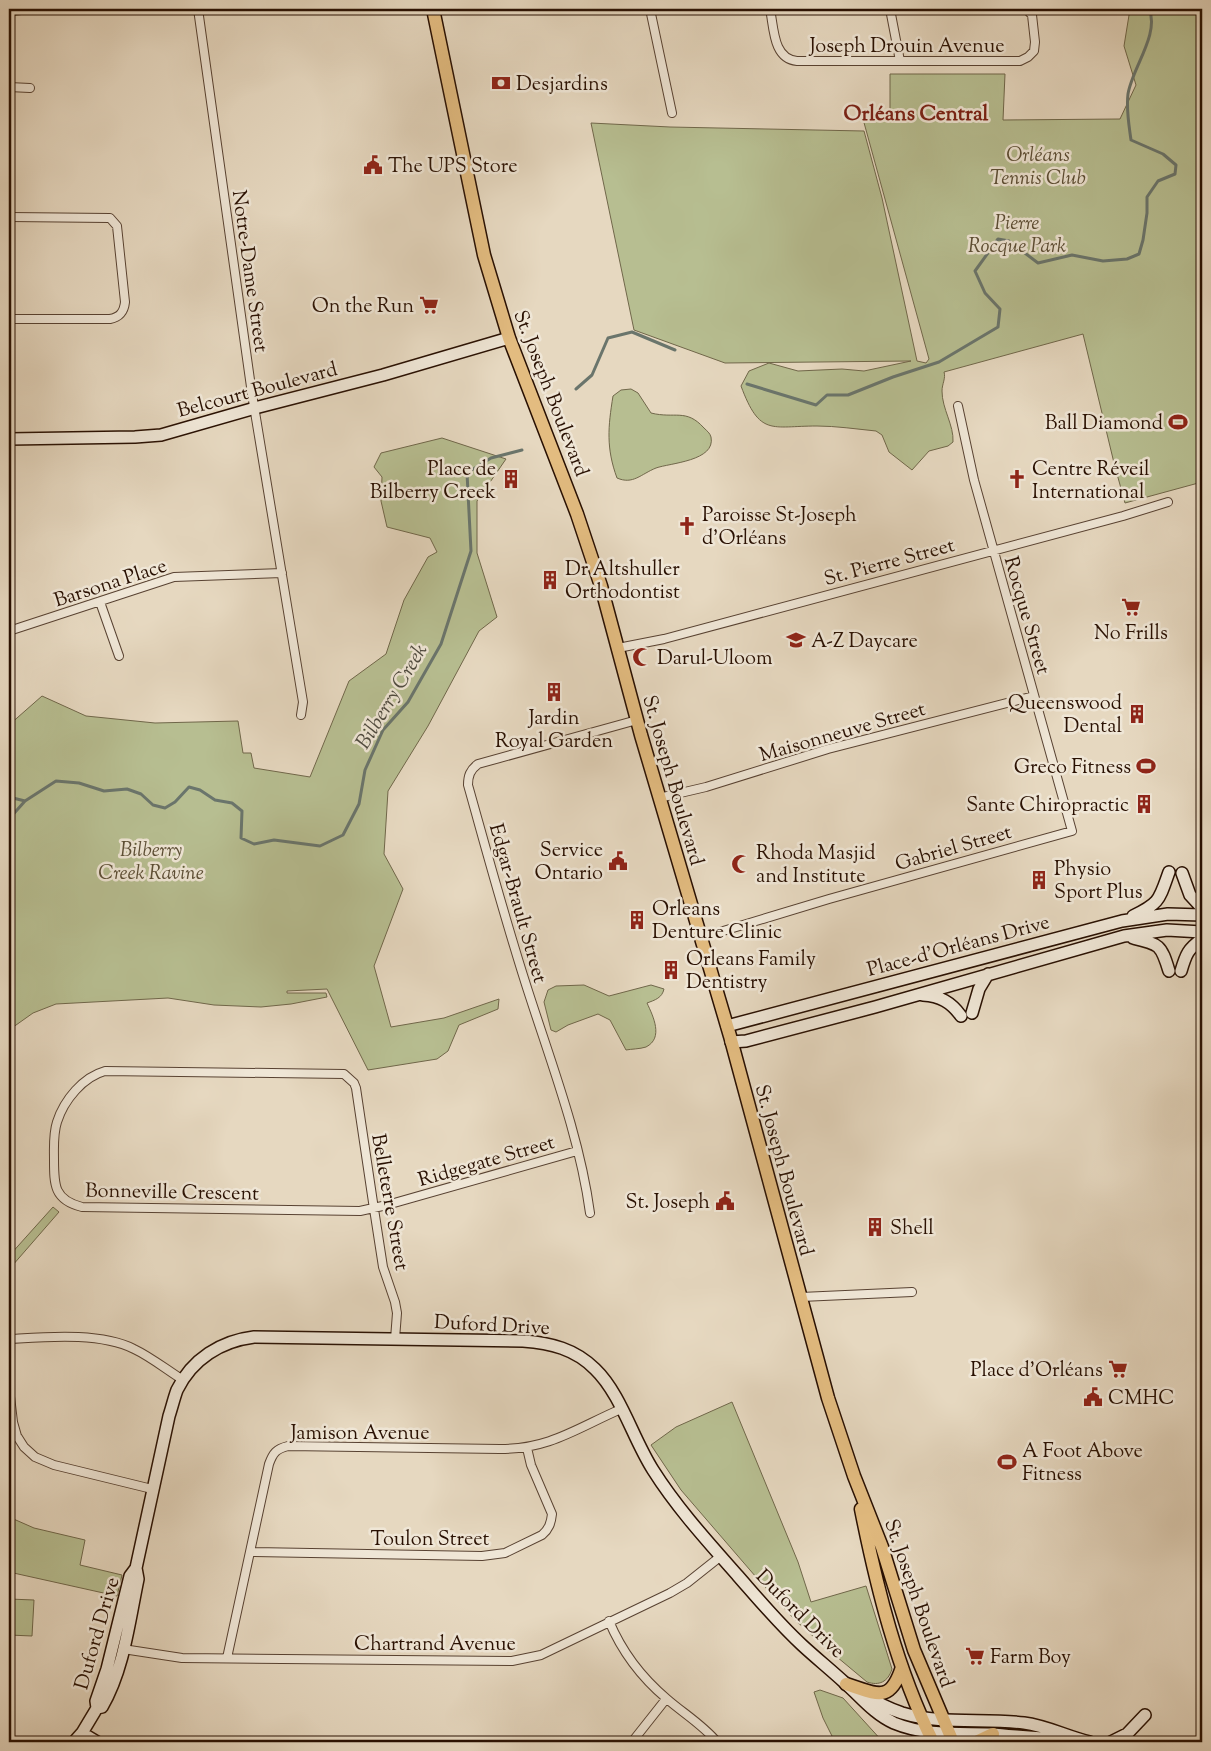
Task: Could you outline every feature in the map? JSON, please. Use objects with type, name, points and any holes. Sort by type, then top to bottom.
[{"type":"main road","name":"St. Joseph Boulevard","points":[[433,9],[482,246],[509,338],[592,556],[659,798],[727,1026],[828,1398],[854,1476],[882,1547],[914,1650],[950,1738]]},
{"type":"main road","name":"St. Joseph Boulevard","points":[[854,1476],[873,1571],[902,1667],[931,1737]]},
{"type":"main road","points":[[846,1684],[875,1694],[890,1691],[896,1684],[902,1667]]},
{"type":"main road","points":[[976,1742],[992,1734]]},
{"type":"street","name":"Notre-Dame Street","points":[[198,9],[255,408],[303,702],[301,715]]},
{"type":"street","points":[[650,9],[672,114]]},
{"type":"street","name":"Joseph Drouin Avenue","points":[[770,9],[779,50],[786,59],[797,61],[1020,61],[1028,58],[1034,51],[1032,15],[1026,9]]},
{"type":"street","points":[[890,9],[900,61]]},
{"type":"street","points":[[9,87],[30,88]]},
{"type":"street","points":[[9,217],[110,218],[117,226],[125,302],[125,308],[122,313],[116,318],[110,319],[9,319]]},
{"type":"street","name":"Belcourt Boulevard","points":[[9,439],[161,435],[255,408],[383,375],[509,338]]},
{"type":"street","name":"Rocque Street","points":[[958,406],[974,480],[1072,831]]},
{"type":"street","name":"St. Pierre Street","points":[[618,648],[664,639],[993,549],[1115,518],[1168,502]]},
{"type":"street","name":"Barsona Place","points":[[9,631],[174,577],[282,573]]},
{"type":"street","points":[[100,602],[119,656]]},
{"type":"street","name":"Maisonneuve Street","points":[[659,798],[706,787],[828,749],[1034,696]]},
{"type":"street","name":"Edgar-Brault Street","points":[[590,1213],[577,1151],[558,1082],[506,920],[468,785],[468,776],[478,764],[637,720]]},
{"type":"street","name":"Gabriel Street","points":[[700,938],[829,899],[1072,831]]},
{"type":"street","points":[[1122,921],[1152,907],[1162,894],[1169,872]]},
{"type":"street","points":[[1182,873],[1190,895],[1202,908]]},
{"type":"street","name":"Place-d'Orléans Drive","points":[[727,1026],[1122,921],[1168,914],[1202,916]]},
{"type":"street","name":"Place-d'Orléans Drive","points":[[731,1042],[746,1041],[1124,936],[1167,930],[1202,932]]},
{"type":"street","points":[[1124,936],[1154,943],[1164,952],[1169,971]]},
{"type":"street","points":[[1181,971],[1186,953],[1202,939]]},
{"type":"street","points":[[919,994],[932,995],[945,1000],[966,1014],[988,974]]},
{"type":"street","name":"Bonneville Crescent","points":[[344,1074],[105,1071],[95,1074],[86,1079],[75,1091],[57,1121],[54,1142],[55,1186],[58,1192],[71,1204],[82,1207],[360,1211],[374,1209]]},
{"type":"street","name":"Belleterre Street","points":[[344,1074],[354,1083],[356,1088],[382,1267],[395,1302],[397,1314],[395,1339]]},
{"type":"street","name":"Ridgegate Street","points":[[374,1209],[577,1151]]},
{"type":"street","points":[[800,1297],[912,1292]]},
{"type":"street","name":"Duford Drive","points":[[74,1742],[82,1733],[97,1708],[102,1706],[116,1676],[138,1579],[136,1568],[152,1489],[176,1392],[194,1365],[208,1354],[234,1340],[264,1337],[523,1342],[555,1345],[576,1355],[594,1368],[607,1382],[642,1451],[664,1487],[692,1524],[795,1638],[879,1715],[931,1737]]},
{"type":"street","points":[[9,1339],[100,1339],[134,1349],[183,1380]]},
{"type":"street","points":[[9,1388],[13,1422],[17,1436],[24,1447],[35,1457],[54,1465],[152,1489]]},
{"type":"street","name":"Jamison Avenue","points":[[227,1658],[269,1464],[274,1453],[279,1448],[288,1446],[527,1448],[564,1436],[621,1409]]},
{"type":"street","name":"Toulon Street","points":[[250,1552],[482,1556],[505,1553],[542,1536],[547,1531],[552,1520],[552,1514],[531,1465],[527,1448]]},
{"type":"street","name":"Chartrand Avenue","points":[[123,1648],[182,1658],[512,1661],[541,1654],[670,1593],[687,1583],[721,1556]]},
{"type":"street","name":"Duford Drive","points":[[97,1708],[96,1701],[107,1669],[130,1576],[136,1568]]},
{"type":"street","points":[[609,1622],[615,1636],[635,1667],[666,1698],[717,1742]]},
{"type":"street","name":"Duford Drive","points":[[846,1684],[890,1709],[922,1718]]},
{"type":"street","points":[[632,1742],[666,1698]]},
{"type":"street","points":[[1111,1742],[1127,1734],[1145,1715]]},
{"type":"street","points":[[922,1718],[1024,1723],[1050,1728],[1090,1742]]},
{"type":"street","points":[[82,1733],[97,1742]]},
{"type":"street","points":[[931,1737],[950,1738],[992,1734],[1049,1740],[1077,1739]]},
{"type":"green space","points":[[9,9],[67,9],[9,16]]},
{"type":"green space","points":[[1130,9],[1202,9],[1202,482],[1125,503],[1083,334],[944,372],[945,377],[942,391],[952,429],[953,442],[948,446],[929,451],[912,470],[889,452],[882,435],[876,431],[817,426],[778,427],[769,425],[761,421],[754,414],[741,386],[749,371],[769,363],[798,371],[842,369],[864,371],[911,361],[725,363],[634,330],[591,123],[670,127],[864,131],[882,198],[917,361],[926,363],[929,359],[863,119],[890,119],[890,74],[1005,74],[1003,120],[1120,119],[1136,85],[1124,46]]},
{"type":"green space","points":[[631,389],[638,393],[651,413],[686,416],[698,422],[711,437],[711,445],[706,451],[691,460],[656,468],[637,478],[623,480],[617,478],[611,457],[609,437],[613,396],[621,390]]},
{"type":"green space","name":"Bilberry Creek Ravine","points":[[442,438],[506,459],[477,501],[477,553],[497,617],[479,631],[428,726],[388,791],[384,854],[403,889],[374,966],[391,1027],[444,1018],[499,999],[498,1009],[459,1025],[448,1051],[437,1059],[368,1070],[327,989],[287,991],[287,993],[326,993],[327,997],[291,1004],[261,1007],[214,1005],[168,998],[56,1004],[33,1013],[9,1030],[9,725],[42,696],[86,716],[155,723],[238,721],[243,753],[251,753],[254,768],[310,777],[349,681],[386,654],[404,600],[428,557],[437,552],[430,538],[387,527],[381,501],[382,477],[374,467],[381,453]]},
{"type":"green space","points":[[584,985],[609,996],[651,985],[664,989],[660,997],[647,1003],[656,1026],[655,1038],[651,1043],[644,1048],[626,1050],[610,1020],[598,1014],[568,1025],[556,1032],[551,1030],[544,1002],[548,990],[556,986]]},
{"type":"green space","points":[[53,1207],[59,1212],[12,1266],[9,1266],[9,1256]]},
{"type":"green space","points":[[732,1402],[798,1562],[811,1602],[866,1586],[892,1669],[888,1677],[882,1682],[867,1682],[794,1619],[681,1490],[651,1445],[676,1427]]},
{"type":"green space","points":[[9,1517],[34,1528],[85,1540],[80,1565],[122,1575],[117,1596],[9,1572]]},
{"type":"green space","points":[[9,1599],[34,1600],[32,1636],[9,1635]]},
{"type":"green space","points":[[820,1690],[843,1698],[883,1742],[835,1742],[823,1718],[814,1692]]},
{"type":"waterway","name":"Bilberry Creek","points":[[747,384],[816,405],[827,395],[848,395],[893,377],[939,362],[998,327],[1000,309],[985,293],[975,271],[998,239],[1009,241],[1038,263],[1072,255],[1103,261],[1127,259],[1139,254],[1147,213],[1147,197],[1158,181],[1175,174],[1176,165],[1163,154],[1131,140],[1128,94],[1151,29],[1149,9]]},
{"type":"waterway","points":[[576,389],[592,375],[608,338],[632,332],[675,350]]},
{"type":"waterway","name":"Bilberry Creek","points":[[9,819],[25,801],[56,781],[79,783],[104,791],[127,789],[141,794],[153,805],[165,808],[175,802],[189,787],[200,790],[215,800],[232,803],[242,811],[241,838],[254,844],[274,840],[320,846],[343,835],[359,804],[365,770],[383,730],[408,702],[441,644],[471,551],[467,473],[491,458],[522,450]]},
{"type":"waterway","points":[[9,797],[25,801]]},
{"type":"place","name":"Desjardins","points":[[501,83]]},
{"type":"place","name":"The UPS Store","points":[[373,165]]},
{"type":"place","name":"On the Run","points":[[429,305]]},
{"type":"place","name":"Ball Diamond","points":[[1178,422]]},
{"type":"place","name":"Place de Bilberry Creek","points":[[511,479]]},
{"type":"place","name":"Centre Réveil International","points":[[1017,479]]},
{"type":"place","name":"Paroisse St-Joseph d'Orléans","points":[[687,526]]},
{"type":"place","name":"Dr Altshuller Orthodontist","points":[[550,580]]},
{"type":"place","name":"No Frills","points":[[1131,607]]},
{"type":"place","name":"A-Z Daycare","points":[[796,640]]},
{"type":"place","name":"Darul-Uloom","points":[[642,657]]},
{"type":"place","name":"Jardin Royal Garden","points":[[554,692]]},
{"type":"place","name":"Queenswood Dental","points":[[1137,714]]},
{"type":"place","name":"Greco Fitness","points":[[1146,766]]},
{"type":"place","name":"Sante Chiropractic","points":[[1144,804]]},
{"type":"place","name":"Service Ontario","points":[[618,861]]},
{"type":"place","name":"Rhoda Masjid and Institute","points":[[741,864]]},
{"type":"place","name":"Physio Sport Plus","points":[[1039,880]]},
{"type":"place","name":"Orleans Denture Clinic","points":[[637,920]]},
{"type":"place","name":"Orleans Family Dentistry","points":[[671,970]]},
{"type":"place","name":"St. Joseph","points":[[725,1201]]},
{"type":"place","name":"Shell","points":[[875,1227]]},
{"type":"place","name":"Place d'Orléans","points":[[1118,1369]]},
{"type":"place","name":"CMHC","points":[[1093,1397]]},
{"type":"place","name":"A Foot Above Fitness","points":[[1007,1462]]},
{"type":"place","name":"Farm Boy","points":[[975,1656]]},
{"type":"district","name":"Orléans Central","points":[[916,113]]},
{"type":"park label","name":"Orléans Tennis Club","points":[[1038,166]]},
{"type":"park label","name":"Pierre Rocque Park","points":[[1017,234]]}]
